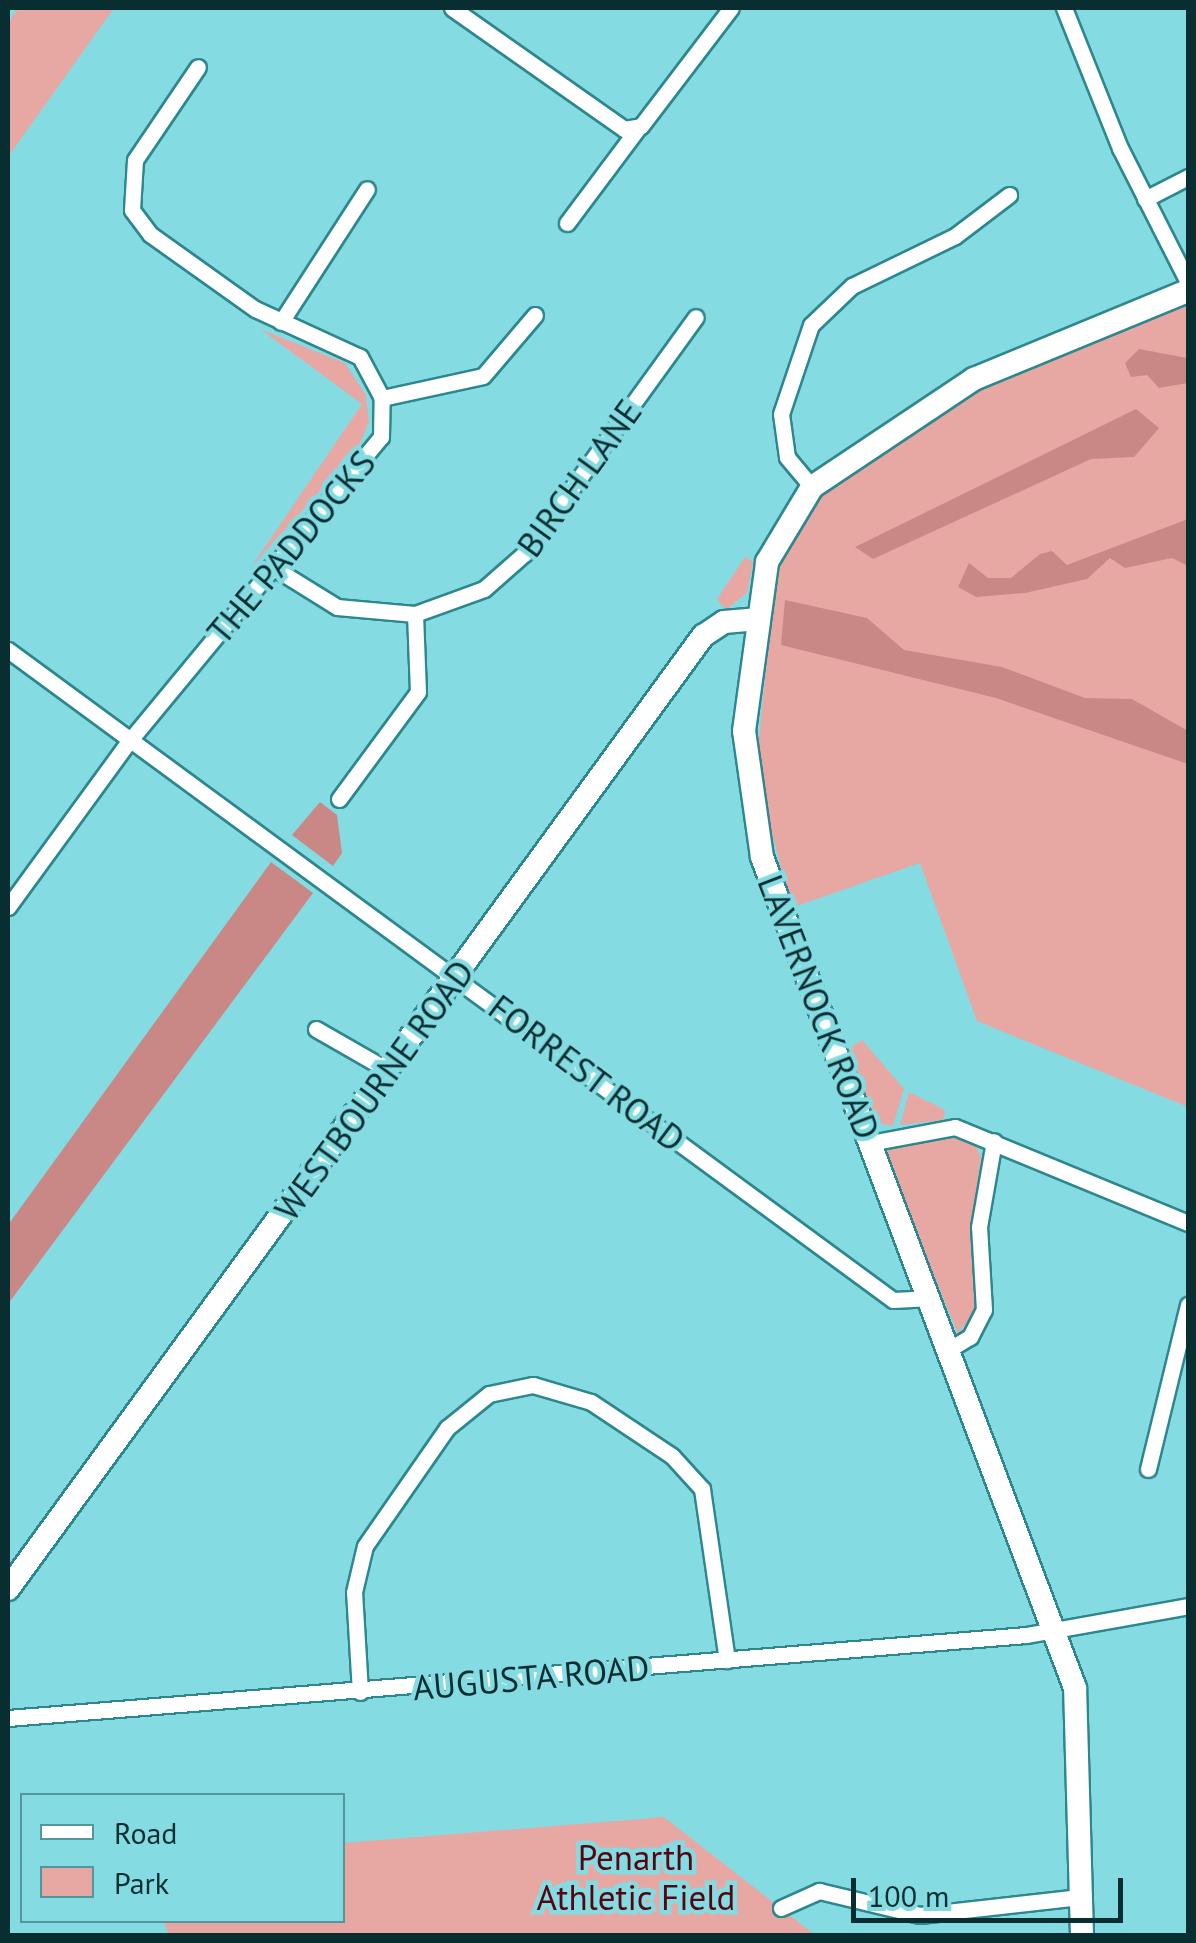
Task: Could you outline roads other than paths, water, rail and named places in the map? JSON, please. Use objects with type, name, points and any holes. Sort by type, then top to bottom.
[{"type":"main road","name":"LAVERNOCK ROAD","points":[[1082,1936],[1081,1726],[1055,1631],[870,1143],[748,806],[744,731],[756,619],[778,531],[812,487],[974,379],[1188,291]]},
{"type":"main road","name":"WESTBOURNE ROAD","points":[[8,1589],[703,636],[724,622],[756,619]]},
{"type":"street","points":[[452,8],[614,126],[639,127]]},
{"type":"street","points":[[567,224],[732,8]]},
{"type":"street","points":[[1064,8],[1145,200],[1188,282]]},
{"type":"street","points":[[198,67],[135,160],[132,210],[150,234],[281,322],[360,357],[382,398],[483,376],[535,316]]},
{"type":"street","points":[[1145,200],[1188,177]]},
{"type":"street","points":[[281,322],[368,189]]},
{"type":"street","points":[[812,487],[787,456],[781,414],[811,326],[852,286],[956,236],[1009,195]]},
{"type":"street","name":"BIRCH LANE","points":[[271,566],[325,605],[415,614],[467,599],[516,564],[696,317]]},
{"type":"street","name":"THE PADDOCKS","points":[[8,907],[132,738],[271,566],[376,449],[382,398]]},
{"type":"street","points":[[339,798],[418,692],[415,614]]},
{"type":"street","name":"FORREST ROAD","points":[[8,650],[343,890],[893,1300],[928,1298]]},
{"type":"street","points":[[316,1030],[388,1070]]},
{"type":"street","points":[[870,1143],[941,1126],[994,1140],[1188,1222]]},
{"type":"street","points":[[948,1350],[970,1337],[984,1310],[979,1227],[994,1140]]},
{"type":"street","points":[[1148,1469],[1188,1306]]},
{"type":"street","points":[[360,1692],[354,1592],[365,1546],[446,1428],[489,1394],[533,1385],[590,1402],[672,1456],[702,1489],[727,1660]]},
{"type":"street","name":"AUGUSTA ROAD","points":[[8,1718],[360,1692],[1055,1631],[1188,1606]]},
{"type":"street","points":[[781,1908],[812,1891],[920,1916],[1080,1897]]},
{"type":"park label","name":"Penarth Athletic Field","points":[[636,1877]]}]
